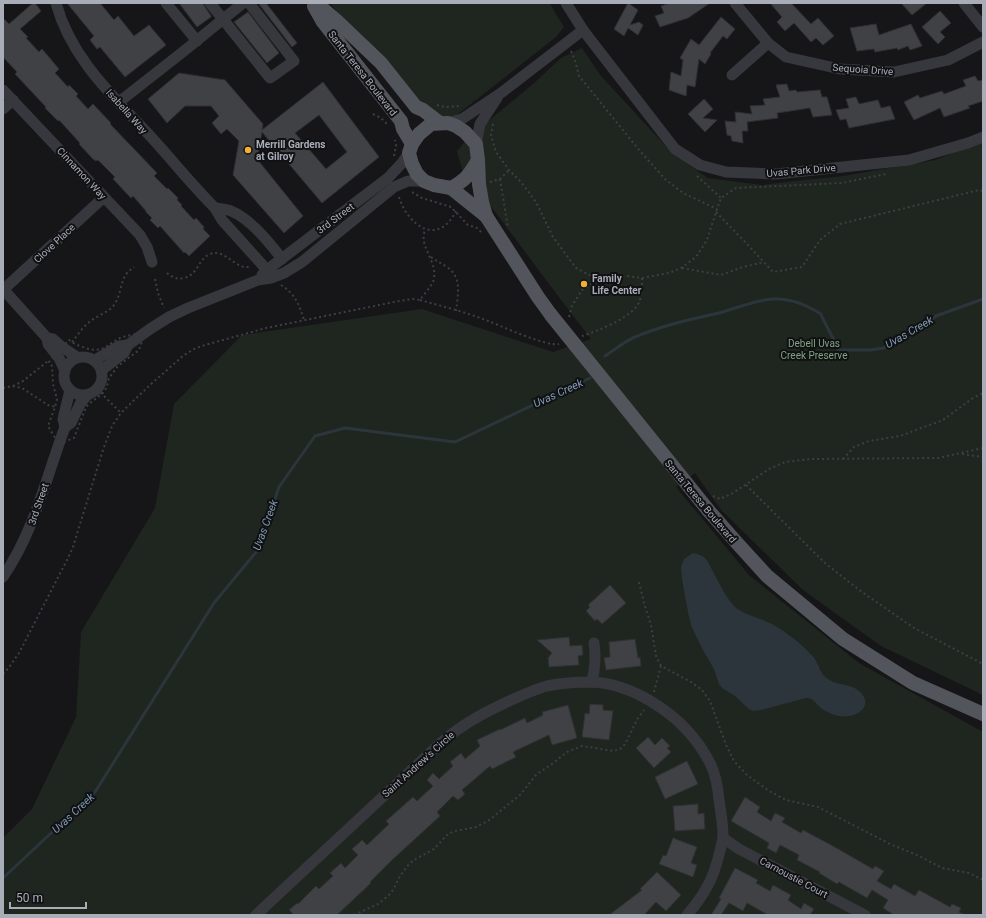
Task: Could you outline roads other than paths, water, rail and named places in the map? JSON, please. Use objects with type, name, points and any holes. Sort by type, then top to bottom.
[{"type":"main road","name":"Santa Teresa Boulevard","points":[[313,3],[323,22],[401,121],[410,148]]},
{"type":"main road","name":"Santa Teresa Boulevard","points":[[316,3],[381,63],[416,107],[444,123]]},
{"type":"main road","points":[[444,123],[456,126],[465,132],[476,144],[478,160],[462,182],[451,188],[434,185],[424,181],[417,174],[412,164],[410,148],[419,134],[431,124],[444,123]]},
{"type":"main road","name":"Santa Teresa Boulevard","points":[[478,160],[479,184],[486,216],[538,297],[708,510],[737,543],[768,576],[843,639],[913,682],[983,714]]},
{"type":"main road","name":"Santa Teresa Boulevard","points":[[451,188],[486,216]]},
{"type":"street","name":"Isabella Way","points":[[56,3],[66,31],[76,49],[94,75],[215,208],[222,220],[267,270]]},
{"type":"street","points":[[166,3],[197,40]]},
{"type":"street","points":[[210,3],[270,78],[294,61],[249,3]]},
{"type":"street","points":[[119,102],[243,3]]},
{"type":"street","name":"Uvas Park Drive","points":[[566,3],[583,30],[675,149],[700,165],[726,172],[776,174],[909,160],[968,143],[983,137]]},
{"type":"street","name":"Sequoia Drive","points":[[735,3],[768,43],[786,57],[840,69],[894,72],[948,60],[983,42]]},
{"type":"street","points":[[964,3],[983,27]]},
{"type":"street","points":[[444,123],[462,119],[501,93],[583,30]]},
{"type":"street","points":[[732,75],[768,43]]},
{"type":"street","name":"Cinnamon Way","points":[[3,90],[140,235],[147,247],[152,262]]},
{"type":"street","points":[[476,144],[480,124],[490,107],[501,93]]},
{"type":"street","points":[[3,109],[12,100]]},
{"type":"street","name":"3rd Street","points":[[258,280],[267,270],[282,258],[388,178],[402,163],[410,148]]},
{"type":"street","name":"3rd Street","points":[[95,360],[124,342],[188,308],[258,280],[271,278],[284,273],[302,262],[394,187],[408,181],[424,181]]},
{"type":"street","name":"Clove Place","points":[[3,289],[104,197]]},
{"type":"street","points":[[215,208],[230,211],[253,226],[282,258]]},
{"type":"street","points":[[240,240],[253,226]]},
{"type":"street","points":[[3,289],[47,338],[48,344],[59,358],[65,371]]},
{"type":"street","points":[[47,338],[53,339],[77,357]]},
{"type":"street","name":"3rd Street","points":[[102,370],[124,353],[124,342]]},
{"type":"street","points":[[83,356],[95,360],[100,364],[103,376],[100,392],[94,392],[83,396],[70,390],[66,385],[64,378],[65,371],[71,360],[83,356]]},
{"type":"street","name":"3rd Street","points":[[3,577],[29,529],[65,427],[63,419],[70,390]]},
{"type":"street","name":"3rd Street","points":[[65,427],[71,423],[80,404],[87,395]]},
{"type":"street","points":[[592,682],[595,663],[594,643]]},
{"type":"street","name":"Saint Andrew's Circle","points":[[256,915],[441,742],[459,728],[489,710],[547,686],[592,682],[624,688],[650,701],[667,712],[683,726],[698,744],[712,766],[722,817],[723,838],[716,866],[708,886],[687,915]]},
{"type":"street","name":"Carnoustie Court","points":[[723,838],[739,849],[865,915]]},
{"type":"waterway","name":"Uvas Creek","points":[[605,356],[623,343],[656,329],[723,312],[754,302],[773,299],[798,303],[821,314],[839,350],[870,350],[884,348],[899,338],[922,327],[936,316],[983,299]]},
{"type":"waterway","name":"Uvas Creek","points":[[3,878],[95,792],[214,603],[257,551],[279,487],[315,436],[345,428],[455,442],[590,378]]},
{"type":"place","name":"Merrill Gardens at Gilroy","points":[[248,150]]},
{"type":"place","name":"Family Life Center","points":[[584,284]]},
{"type":"park label","name":"Debell Uvas Creek Preserve","points":[[814,348]]}]
